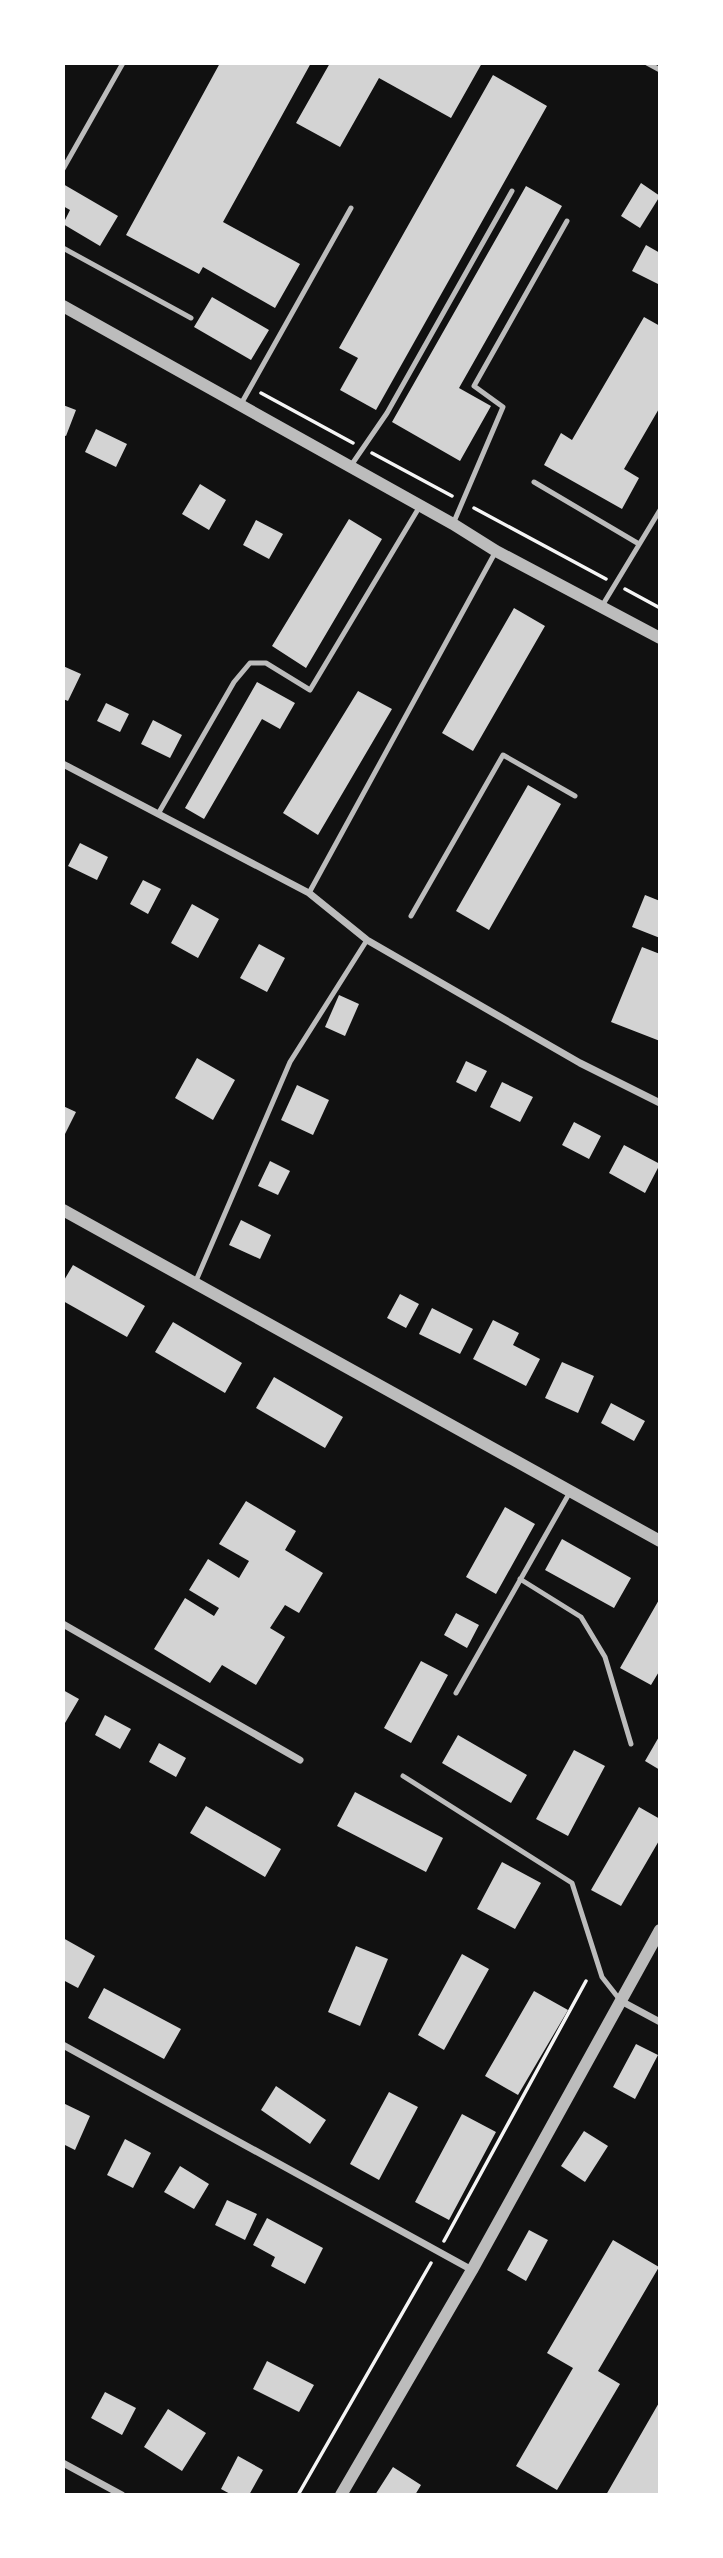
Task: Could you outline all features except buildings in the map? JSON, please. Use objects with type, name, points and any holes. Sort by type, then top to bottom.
[{"type":"street","points":[[63,306],[453,524],[495,551],[660,638]]},
{"type":"street","points":[[63,764],[309,893],[367,940],[580,1063],[660,1104]]},
{"type":"street","points":[[63,1210],[660,1541]]},
{"type":"street","points":[[63,1624],[300,1760]]},
{"type":"street","points":[[341,2495],[472,2270],[660,1930]]},
{"type":"street","points":[[620,2000],[660,2022]]},
{"type":"street","points":[[63,2045],[472,2270]]},
{"type":"street","points":[[63,2463],[122,2495]]},
{"type":"lane","points":[[63,169],[123,63]]},
{"type":"lane","points":[[647,63],[660,70]]},
{"type":"lane","points":[[350,467],[387,413],[512,191]]},
{"type":"lane","points":[[240,406],[351,208]]},
{"type":"lane","points":[[453,524],[503,407],[474,386],[567,221]]},
{"type":"lane","points":[[63,248],[191,318]]},
{"type":"lane","points":[[534,482],[639,544]]},
{"type":"lane","points":[[158,815],[234,682],[250,663],[266,663],[310,690],[420,506]]},
{"type":"lane","points":[[602,606],[660,510]]},
{"type":"lane","points":[[309,893],[495,551]]},
{"type":"lane","points":[[411,916],[503,755],[575,796]]},
{"type":"lane","points":[[195,1284],[290,1062],[367,940]]},
{"type":"lane","points":[[456,1693],[570,1492]]},
{"type":"lane","points":[[520,1579],[581,1617],[605,1657],[631,1744]]},
{"type":"lane","points":[[403,1776],[572,1883],[602,1977],[620,2000]]}]
